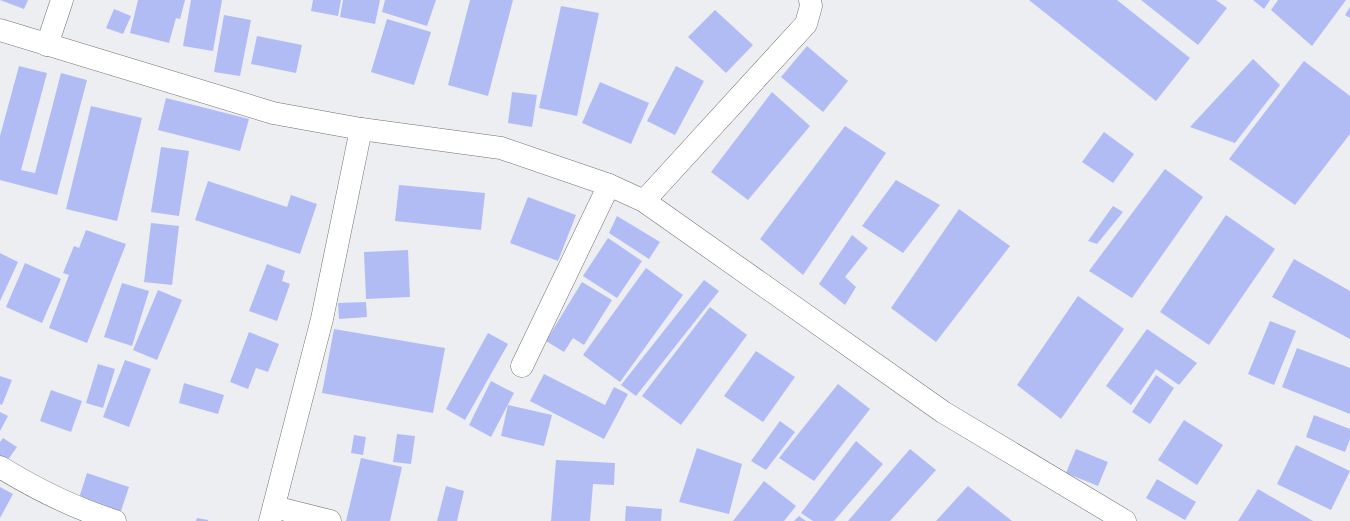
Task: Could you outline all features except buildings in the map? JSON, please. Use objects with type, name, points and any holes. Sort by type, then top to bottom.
[{"type":"street","points":[[47,44],[62,0]]},
{"type":"street","points":[[644,201],[806,24],[810,0]]},
{"type":"street","points":[[0,30],[273,113],[362,129],[501,148],[609,185],[644,201],[943,412],[1125,521]]},
{"type":"street","points":[[330,521],[272,514],[322,319],[362,129]]},
{"type":"street","points":[[522,366],[609,185]]},
{"type":"street","points":[[0,467],[52,496],[86,512],[114,521]]}]
